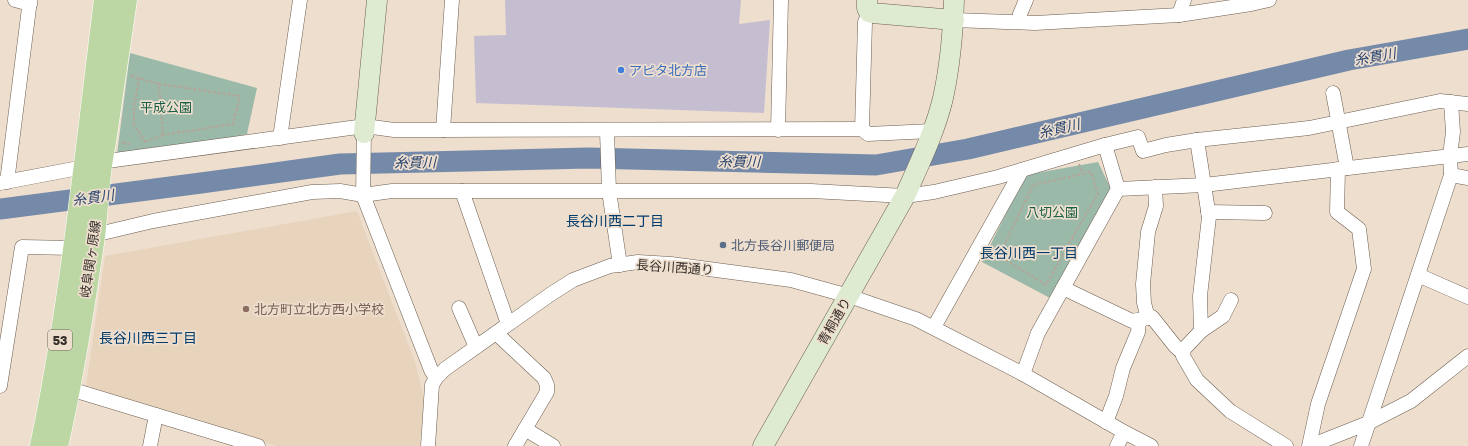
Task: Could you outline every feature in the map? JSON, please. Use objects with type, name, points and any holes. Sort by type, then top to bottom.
[{"type":"main road","name":"岐阜関ヶ原線","points":[[57,446],[70,388],[85,236],[94,166],[105,0]]},
{"type":"main road","name":"岐阜関ヶ原線","points":[[94,166],[115,71],[126,0]]},
{"type":"main road","name":"岐阜関ヶ原線","points":[[41,446],[85,236]]},
{"type":"street","points":[[15,0],[30,2],[4,182],[94,166],[280,138],[364,130],[443,130],[608,134],[862,129],[868,134],[932,131]]},
{"type":"street","points":[[280,138],[300,0]]},
{"type":"street","points":[[377,0],[364,130],[363,193],[431,370],[436,378],[432,385],[428,446]]},
{"type":"street","points":[[443,130],[452,0]]},
{"type":"street","points":[[778,130],[780,0]]},
{"type":"street","name":"青桐通り","points":[[763,446],[905,196],[932,131],[942,99],[951,49],[954,20],[954,0]]},
{"type":"street","points":[[1019,22],[1020,14],[1026,0]]},
{"type":"street","points":[[1179,15],[1184,0]]},
{"type":"street","points":[[862,129],[865,22],[868,6],[954,20],[1035,23],[1179,15],[1269,0]]},
{"type":"street","points":[[1309,446],[1318,404],[1364,269],[1359,229],[1337,212],[1342,168],[1334,93]]},
{"type":"street","points":[[0,386],[22,247],[85,236],[153,221],[312,192],[340,191],[363,193],[392,191],[609,188],[811,191],[905,196],[934,192],[1022,170],[1138,137],[1143,151],[1166,145],[1197,140],[1309,128],[1440,101],[1468,104]]},
{"type":"street","points":[[1361,446],[1451,175],[1450,155],[1453,132],[1451,102]]},
{"type":"street","points":[[608,134],[609,188],[620,265]]},
{"type":"street","points":[[1197,140],[1209,217],[1200,296],[1201,331]]},
{"type":"street","points":[[1105,146],[1118,189]]},
{"type":"street","points":[[1118,189],[1204,185],[1468,154]]},
{"type":"street","points":[[934,327],[1022,170]]},
{"type":"street","points":[[1451,175],[1468,178]]},
{"type":"street","points":[[1106,422],[1116,396],[1123,368],[1144,319],[1143,284],[1148,232],[1156,206],[1155,187]]},
{"type":"street","points":[[1023,374],[1038,332],[1087,246],[1108,204],[1118,189]]},
{"type":"street","points":[[462,191],[508,324]]},
{"type":"street","points":[[1208,212],[1265,213]]},
{"type":"street","name":"長谷川西通り","points":[[436,378],[445,369],[508,324],[574,280],[600,269],[638,262],[671,264],[764,275],[792,280],[849,296],[916,319],[1023,374],[1124,432]]},
{"type":"street","points":[[1418,275],[1468,297]]},
{"type":"street","points":[[1063,288],[1132,321],[1152,318],[1175,346],[1183,353],[1183,356],[1197,380],[1230,411],[1286,446]]},
{"type":"street","points":[[1183,353],[1184,349],[1201,331],[1222,316],[1231,300]]},
{"type":"street","points":[[459,308],[476,347]]},
{"type":"street","points":[[496,333],[544,378],[547,385],[547,392],[515,446]]},
{"type":"street","points":[[1309,446],[1368,423],[1412,401],[1468,355],[1468,349]]},
{"type":"street","points":[[70,388],[156,415],[236,443],[258,446]]},
{"type":"street","points":[[150,446],[156,415]]},
{"type":"street","points":[[525,429],[553,446]]},
{"type":"street","points":[[1117,446],[1124,432],[1151,446]]},
{"type":"path","points":[[115,71],[159,84],[240,96],[233,124],[163,135],[139,145]]},
{"type":"path","points":[[139,78],[134,108],[134,125],[145,142]]},
{"type":"path","points":[[159,84],[163,135]]},
{"type":"path","points":[[94,166],[132,144]]},
{"type":"path","points":[[1091,172],[1098,194],[1072,238],[1046,285],[999,256],[1033,185],[1091,172]]},
{"type":"path","points":[[1072,238],[1087,246]]},
{"type":"shaded area","name":"北方町立北方西小学校","points":[[357,211],[415,362],[424,398],[420,446],[277,446],[86,386],[105,256]]},
{"type":"green space","name":"平成公園","points":[[130,53],[257,88],[247,134],[116,162]]},
{"type":"green space","name":"八切公園","points":[[1098,162],[1112,191],[1050,298],[982,262],[1025,175]]},
{"type":"building","name":"アピタ北方店","points":[[505,0],[741,0],[739,24],[770,20],[764,113],[476,103],[474,36],[506,35]]},
{"type":"waterway","name":"糸貫川","points":[[0,209],[340,164],[588,158],[876,165],[968,149],[1349,60],[1468,39]]},
{"type":"place","name":"アピタ北方店","points":[[621,70]]},
{"type":"place","name":"北方長谷川郵便局","points":[[723,245]]},
{"type":"place","name":"北方町立北方西小学校","points":[[246,309]]},
{"type":"district","name":"長谷川西二丁目","points":[[615,220]]},
{"type":"district","name":"長谷川西一丁目","points":[[1029,252]]},
{"type":"district","name":"長谷川西三丁目","points":[[148,337]]}]
